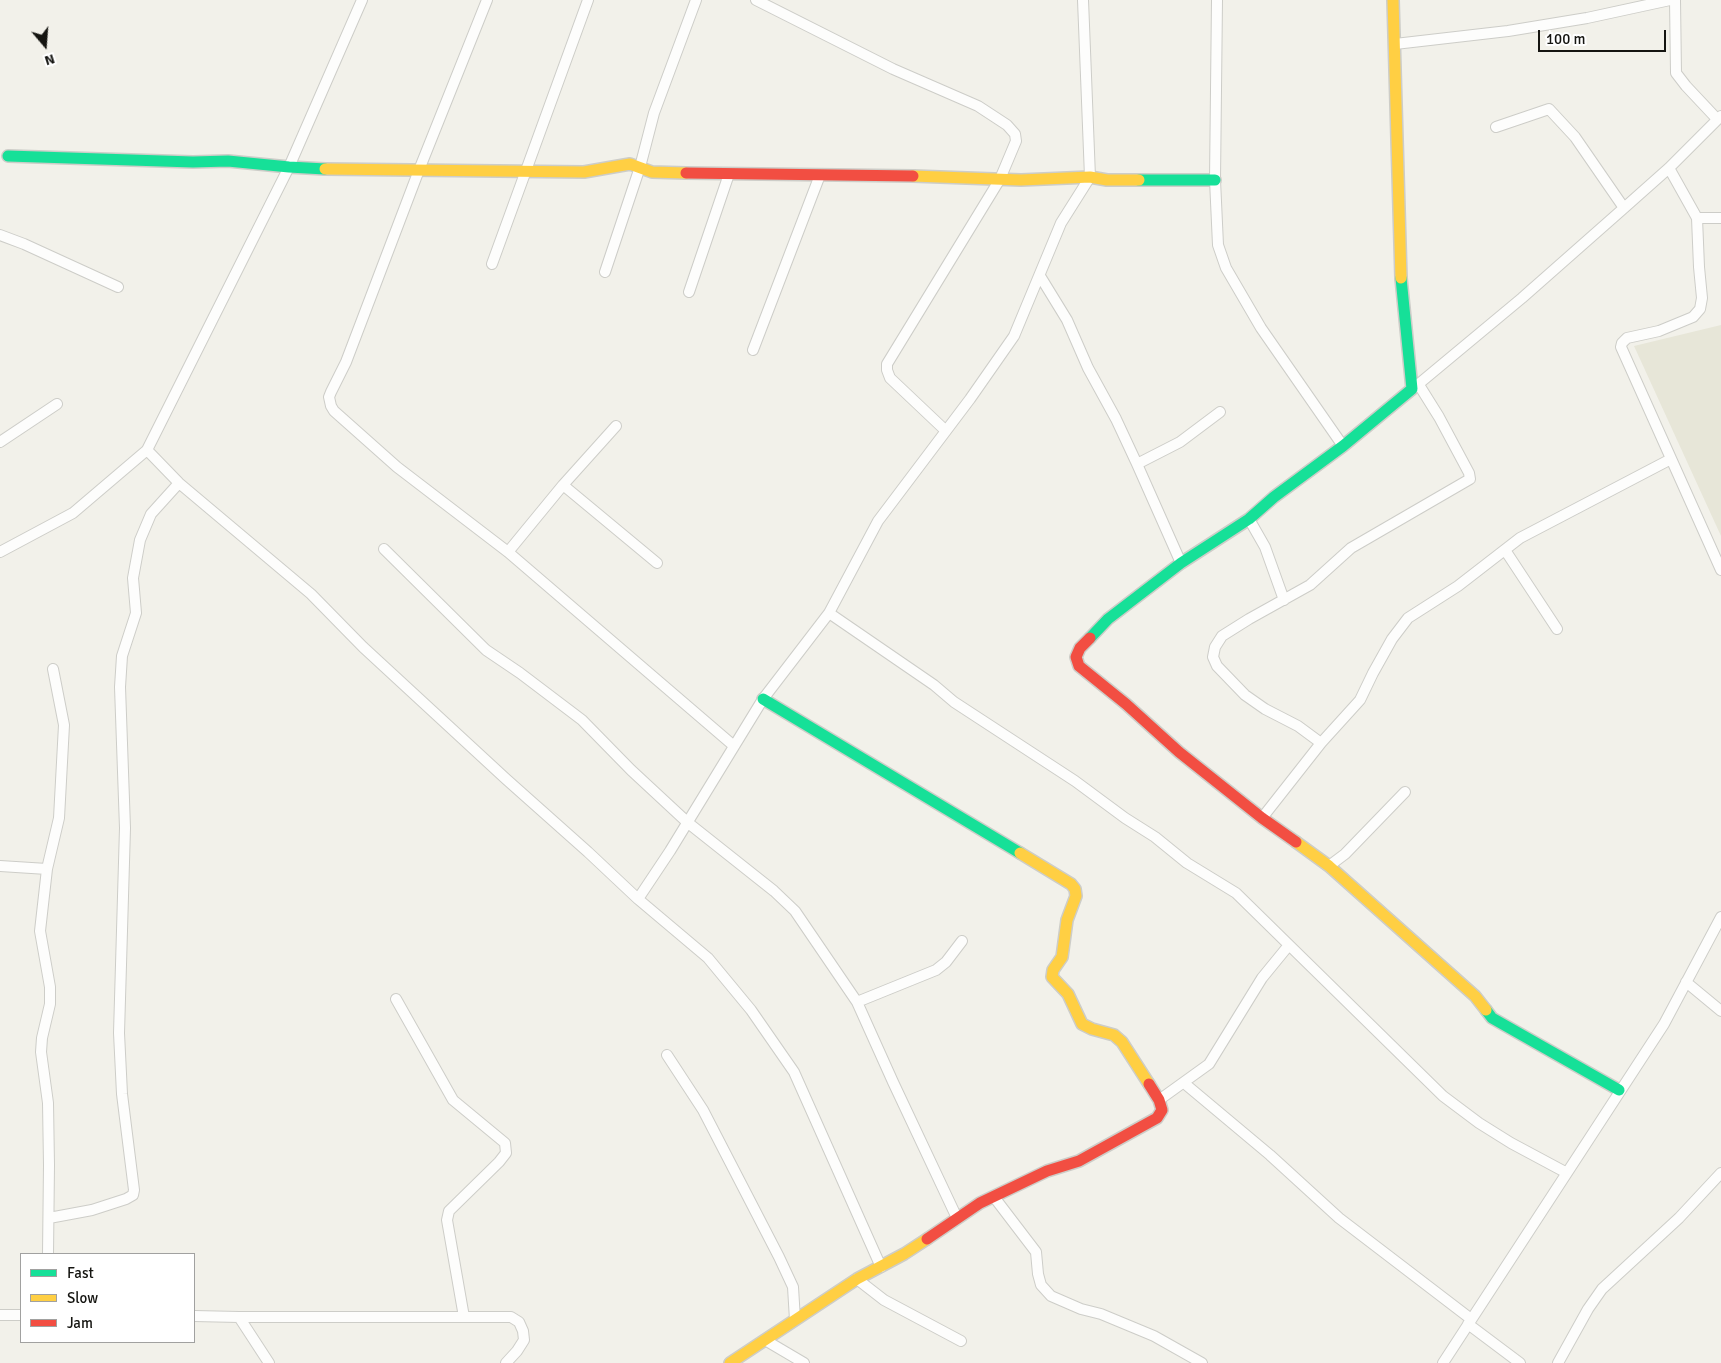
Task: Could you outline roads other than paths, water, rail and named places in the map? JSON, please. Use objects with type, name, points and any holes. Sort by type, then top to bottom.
[{"type":"street","points":[[0,551],[73,513],[147,450],[289,167],[362,0]]},
{"type":"street","points":[[487,0],[419,170],[346,362],[331,392],[329,398],[331,406],[334,412],[397,467],[508,552],[734,746]]},
{"type":"street","points":[[492,264],[588,0]]},
{"type":"street","points":[[605,272],[640,167],[654,113],[696,0]]},
{"type":"street","points":[[756,0],[893,69],[978,106],[1007,125],[1014,134],[1016,141],[1000,179],[887,364],[886,370],[890,378],[946,431]]},
{"type":"street","points":[[638,899],[763,699],[829,613],[878,521],[1014,336],[1061,224],[1090,177],[1084,0]]},
{"type":"street","points":[[1217,0],[1214,180],[1218,245],[1226,268],[1261,328],[1343,446]]},
{"type":"street","points":[[1321,743],[1298,726],[1255,702],[1217,666],[1213,657],[1214,647],[1222,636],[1310,585],[1351,548],[1470,479],[1469,473],[1439,418],[1416,387],[1404,321],[1399,250],[1394,0]]},
{"type":"street","points":[[1395,44],[1517,30],[1587,18],[1670,0]]},
{"type":"street","points":[[1620,1090],[1492,1018],[1475,996],[1329,866],[1262,818],[1179,752],[1126,704],[1079,666],[1076,657],[1080,648],[1108,619],[1181,563],[1249,519],[1274,497],[1343,446],[1416,387],[1522,298],[1668,168],[1719,117],[1686,86],[1676,73],[1675,0]]},
{"type":"street","points":[[1496,127],[1549,109],[1574,137],[1624,208]]},
{"type":"street","points":[[8,156],[193,162],[228,161],[289,167],[358,170],[584,172],[630,164],[652,172],[1021,180],[1090,177],[1107,180],[1214,180]]},
{"type":"street","points":[[1668,168],[1697,218],[1702,298],[1700,309],[1693,317],[1668,327],[1627,338],[1621,347],[1721,570]]},
{"type":"street","points":[[689,292],[729,174]]},
{"type":"street","points":[[754,350],[820,175]]},
{"type":"street","points":[[1697,218],[1721,218]]},
{"type":"street","points":[[0,235],[118,287]]},
{"type":"street","points":[[1040,276],[1067,320],[1088,368],[1116,419],[1138,464],[1181,563]]},
{"type":"street","points":[[0,442],[57,404]]},
{"type":"street","points":[[1138,464],[1180,442],[1220,412]]},
{"type":"street","points":[[508,552],[563,485],[616,426]]},
{"type":"street","points":[[147,450],[179,483],[311,594],[363,646],[638,899],[708,958],[751,1010],[794,1072],[881,1266]]},
{"type":"street","points":[[1262,818],[1321,743],[1360,700],[1392,639],[1408,618],[1458,586],[1520,538],[1671,459]]},
{"type":"street","points":[[49,1218],[92,1210],[126,1199],[134,1190],[122,1094],[120,1033],[125,828],[120,686],[122,656],[136,612],[133,578],[140,540],[151,514],[179,483]]},
{"type":"street","points":[[563,485],[657,563]]},
{"type":"street","points":[[1249,519],[1265,547],[1284,600]]},
{"type":"street","points":[[384,549],[486,650],[582,720],[631,770],[687,822],[774,891],[795,911],[857,1002],[958,1218]]},
{"type":"street","points":[[1505,550],[1557,629]]},
{"type":"street","points":[[829,613],[934,685],[954,702],[1075,781],[1125,818],[1155,837],[1187,863],[1236,893],[1443,1096],[1479,1123],[1567,1173]]},
{"type":"street","points":[[48,1253],[48,1103],[41,1052],[45,1020],[50,1004],[50,987],[40,931],[47,869],[59,818],[64,725],[53,670]]},
{"type":"street","points":[[730,1363],[857,1279],[904,1254],[980,1202],[994,1197],[1018,1183],[1079,1161],[1158,1118],[1162,1110],[1159,1100],[1122,1042],[1114,1035],[1082,1024],[1068,994],[1052,976],[1053,970],[1062,957],[1067,920],[1076,896],[1075,889],[1071,884],[763,699]]},
{"type":"street","points":[[1329,866],[1345,854],[1405,792]]},
{"type":"street","points":[[0,866],[47,869]]},
{"type":"street","points":[[1443,1363],[1664,1024],[1721,918]]},
{"type":"street","points":[[857,1002],[936,970],[946,962],[962,941]]},
{"type":"street","points":[[1159,1100],[1209,1064],[1262,978],[1289,945]]},
{"type":"street","points":[[1686,982],[1721,1011]]},
{"type":"street","points":[[396,999],[453,1100],[504,1143],[506,1153],[499,1162],[448,1211],[446,1220],[464,1317]]},
{"type":"street","points":[[667,1055],[703,1110],[779,1257],[793,1287],[795,1320]]},
{"type":"street","points":[[1184,1083],[1270,1155],[1339,1218],[1470,1321],[1520,1363]]},
{"type":"street","points":[[1558,1363],[1588,1309],[1602,1289],[1679,1218],[1721,1175]]},
{"type":"street","points":[[994,1197],[1036,1252],[1041,1285],[1052,1296],[1081,1309],[1101,1314],[1154,1336],[1202,1363]]},
{"type":"street","points":[[857,1279],[884,1300],[962,1341]]},
{"type":"street","points":[[0,1315],[20,1315]]},
{"type":"street","points":[[195,1316],[511,1317],[519,1322],[524,1340],[506,1363]]},
{"type":"street","points":[[239,1317],[269,1363]]},
{"type":"street","points":[[765,1340],[804,1363]]}]
